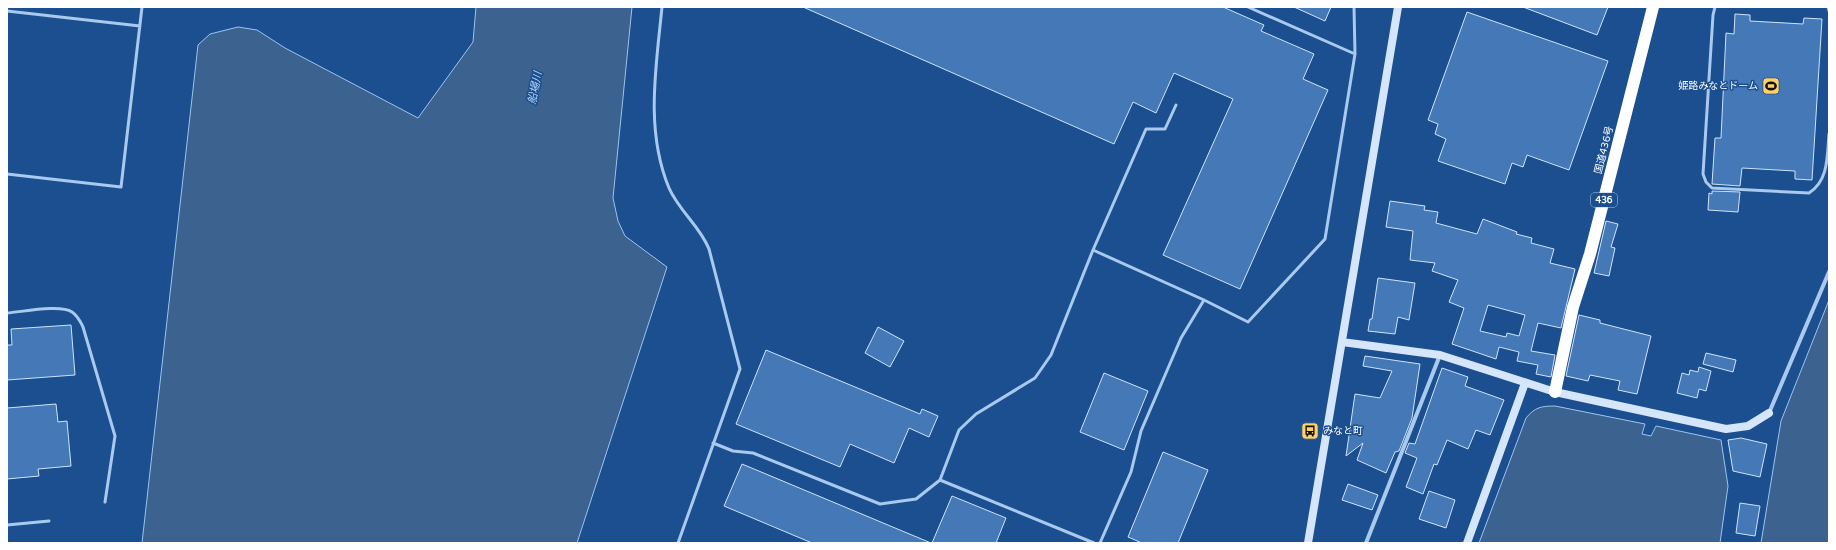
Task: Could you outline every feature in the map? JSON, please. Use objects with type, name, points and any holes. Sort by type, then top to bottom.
[{"type":"highway","name":"国道436号","points":[[1555,392],[1573,307],[1590,254],[1653,7]]},
{"type":"street","points":[[1306,541],[1342,342],[1398,7]]},
{"type":"street","points":[[1342,342],[1440,355],[1555,392],[1726,429],[1748,426],[1769,413],[1829,272]]},
{"type":"street","points":[[1366,543],[1440,355]]},
{"type":"street","points":[[1467,543],[1525,383]]},
{"type":"lane","points":[[7,174],[121,187],[142,7]]},
{"type":"lane","points":[[662,7],[655,81],[654,110],[658,152],[670,189],[681,208],[704,237],[709,249],[740,369],[678,543]]},
{"type":"lane","points":[[1248,7],[1355,54]]},
{"type":"lane","points":[[1093,250],[1204,300],[1248,322],[1325,238],[1355,54],[1354,7]]},
{"type":"lane","points":[[1715,7],[1713,15],[1703,174],[1706,182],[1712,188],[1810,193],[1818,187],[1826,169],[1829,134]]},
{"type":"lane","points":[[1828,7],[1829,11]]},
{"type":"lane","points":[[7,11],[140,26]]},
{"type":"lane","points":[[713,443],[733,451],[753,453],[880,504],[916,499],[940,480],[960,430],[976,414],[1034,378],[1051,355],[1093,250],[1146,129],[1165,129],[1176,105]]},
{"type":"lane","points":[[1100,543],[1131,472],[1141,431],[1181,338],[1204,300]]},
{"type":"lane","points":[[7,313],[56,309],[71,311],[77,316],[83,327],[115,436],[105,502]]},
{"type":"lane","points":[[940,480],[1094,543]]},
{"type":"lane","points":[[7,525],[49,521]]},
{"type":"water","name":"船場川","points":[[476,7],[632,7],[613,198],[618,221],[625,236],[667,267],[577,543],[142,543],[198,45],[210,34],[238,27],[257,30],[285,48],[418,118],[473,42]]},
{"type":"water","points":[[1829,300],[1829,543],[1761,543],[1781,421]]},
{"type":"water","points":[[1555,406],[1645,424],[1642,434],[1651,436],[1656,426],[1721,440],[1728,486],[1720,543],[1479,543],[1526,418],[1532,411],[1539,408]]},
{"type":"building","points":[[803,7],[1223,7],[1264,25],[1261,31],[1314,54],[1303,79],[1328,90],[1240,289],[1163,255],[1233,99],[1174,73],[1156,113],[1133,102],[1114,144]]},
{"type":"building","points":[[1294,7],[1331,7],[1325,21]]},
{"type":"building","points":[[1523,7],[1608,7],[1597,35]]},
{"type":"building","points":[[1467,12],[1608,61],[1569,170],[1527,155],[1523,167],[1512,163],[1505,184],[1438,161],[1446,139],[1435,134],[1438,124],[1428,120]]},
{"type":"building","name":"姫路みなとドーム","points":[[1735,14],[1750,15],[1750,21],[1803,24],[1804,18],[1822,19],[1812,180],[1795,179],[1795,171],[1742,168],[1740,186],[1712,184],[1715,138],[1721,138],[1726,33],[1734,34]]},
{"type":"building","points":[[1712,191],[1740,192],[1738,212],[1708,210],[1709,193],[1712,194]]},
{"type":"building","points":[[1390,201],[1425,206],[1424,210],[1438,212],[1436,223],[1477,234],[1483,219],[1517,232],[1516,234],[1532,238],[1531,243],[1554,249],[1550,263],[1575,269],[1561,328],[1538,323],[1531,351],[1555,355],[1551,377],[1536,374],[1538,365],[1517,361],[1519,352],[1499,347],[1496,359],[1452,344],[1464,308],[1449,302],[1458,280],[1432,271],[1435,263],[1410,260],[1413,231],[1386,227]],"holes":[[[1488,305],[1525,315],[1519,336],[1507,333],[1506,337],[1480,331]]]},
{"type":"building","points":[[1606,221],[1618,224],[1611,247],[1615,248],[1609,276],[1594,273]]},
{"type":"building","points":[[1378,278],[1415,283],[1409,320],[1398,317],[1395,334],[1368,331],[1370,319],[1372,319]]},
{"type":"building","points":[[1579,315],[1600,320],[1600,323],[1651,336],[1637,394],[1618,390],[1620,381],[1590,375],[1588,381],[1566,376]]},
{"type":"building","points":[[71,325],[75,375],[7,380],[7,345],[12,345],[11,329]]},
{"type":"building","points":[[878,327],[904,341],[890,367],[865,353]]},
{"type":"building","points":[[766,350],[920,414],[922,409],[938,416],[929,437],[909,428],[894,463],[850,444],[840,467],[736,424]]},
{"type":"building","points":[[1706,353],[1736,360],[1733,372],[1703,364]]},
{"type":"building","points":[[1365,356],[1420,364],[1412,418],[1399,451],[1395,452],[1386,473],[1357,460],[1363,443],[1346,456],[1355,394],[1380,398],[1392,371],[1363,366]]},
{"type":"building","points":[[1699,367],[1711,371],[1706,391],[1699,389],[1697,398],[1677,393],[1682,373],[1689,375],[1690,370],[1698,372]]},
{"type":"building","points":[[1442,368],[1468,377],[1465,386],[1504,400],[1490,435],[1476,430],[1468,449],[1447,440],[1437,465],[1434,464],[1423,494],[1406,487],[1417,458],[1405,453],[1409,443],[1415,444]]},
{"type":"building","points":[[1104,373],[1148,391],[1124,450],[1080,432]]},
{"type":"building","points":[[56,404],[58,422],[67,421],[71,466],[38,469],[39,476],[7,479],[7,408]]},
{"type":"building","points":[[1741,438],[1767,444],[1760,477],[1733,471],[1728,440]]},
{"type":"building","points":[[1163,452],[1208,470],[1178,543],[1142,543],[1128,537]]},
{"type":"building","points":[[742,464],[931,543],[812,543],[724,506]]},
{"type":"building","points":[[1348,484],[1378,495],[1372,510],[1342,500]]},
{"type":"building","points":[[1429,491],[1455,500],[1446,528],[1419,519]]},
{"type":"building","points":[[952,496],[1006,518],[996,543],[932,543]]},
{"type":"building","points":[[1740,503],[1760,506],[1755,536],[1736,533]]},
{"type":"place","name":"姫路みなとドーム","points":[[1771,86]]},
{"type":"place","name":"みなと町","points":[[1310,431]]}]
